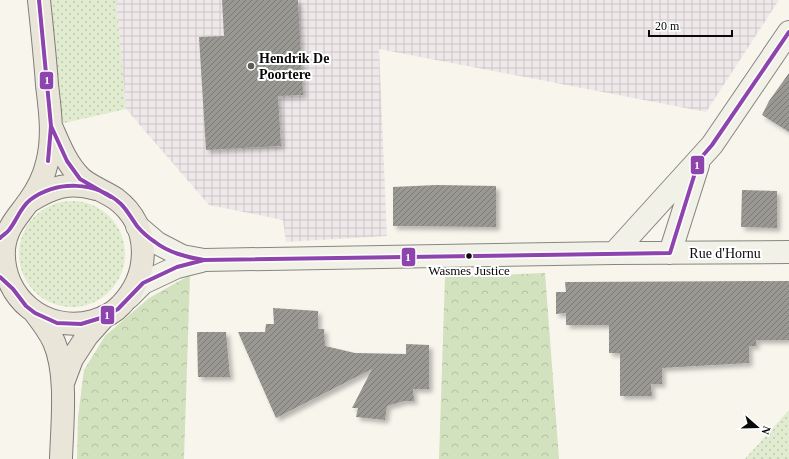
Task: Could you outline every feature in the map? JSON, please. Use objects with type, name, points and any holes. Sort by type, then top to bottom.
[{"type":"main road","points":[[39,0],[51,126],[48,162],[30,201],[19,213],[4,234],[4,249],[6,283],[35,313],[46,328],[54,342],[59,356],[62,385],[61,459]]},
{"type":"main road","points":[[35,313],[57,323],[81,324],[104,317],[118,309],[129,297],[138,281],[143,263],[142,244],[137,226],[128,212],[117,200],[80,179],[67,161],[51,126]]},
{"type":"main road","points":[[30,201],[46,191],[65,186],[84,186],[103,191]]},
{"type":"main road","points":[[62,385],[72,358],[87,336],[104,317]]},
{"type":"street","points":[[614,253],[712,145],[789,32]]},
{"type":"street","points":[[670,253],[699,160]]},
{"type":"street","points":[[137,226],[157,243],[169,250],[182,256],[204,260]]},
{"type":"street","name":"Rue d'Hornu","points":[[204,260],[614,253],[789,252]]},
{"type":"street","points":[[129,297],[143,283],[177,267],[204,260]]},
{"type":"shaded area","points":[[116,0],[779,0],[706,112],[379,49],[387,236],[286,242],[283,220],[209,205],[126,109]]},
{"type":"green space","points":[[40,0],[116,0],[126,109],[51,126]]},
{"type":"green space","points":[[72,201],[92,205],[109,217],[121,234],[125,254],[121,274],[109,291],[92,303],[72,307],[52,303],[35,291],[23,274],[19,254],[23,234],[35,217],[52,205]]},
{"type":"green space","points":[[545,273],[559,459],[439,459],[445,277]]},
{"type":"green space","points":[[190,275],[184,459],[77,459],[78,417],[84,370],[105,336],[149,298]]},
{"type":"green space","points":[[789,410],[789,459],[745,459]]},
{"type":"building","name":"Hendrik De Poortere","points":[[222,0],[298,0],[303,95],[278,96],[281,146],[206,150],[199,37],[224,36]]},
{"type":"building","points":[[789,73],[789,132],[762,115],[769,101]]},
{"type":"building","points":[[437,185],[496,186],[496,227],[393,226],[393,187]]},
{"type":"building","points":[[742,190],[777,191],[777,228],[741,227]]},
{"type":"building","points":[[789,281],[789,340],[756,340],[756,346],[749,346],[749,363],[662,368],[662,384],[651,384],[652,396],[620,396],[620,353],[609,353],[609,325],[566,325],[566,313],[556,314],[556,292],[566,292],[565,282]]},
{"type":"building","points":[[273,308],[318,311],[318,329],[324,329],[325,346],[355,353],[406,354],[406,344],[429,345],[429,389],[413,389],[414,401],[404,401],[387,406],[385,420],[356,417],[358,408],[352,408],[372,369],[276,418],[238,332],[265,332],[266,324],[274,324]]},
{"type":"building","points":[[197,332],[226,332],[230,377],[198,377]]},
{"type":"transit line","name":"1","points":[[39,0],[51,126],[48,161]]},
{"type":"transit line","name":"1","points":[[0,238],[12,226],[30,200],[41,193],[52,189],[64,186],[76,186],[88,187],[111,196],[123,206],[137,226],[150,239],[160,246],[178,254],[204,260],[670,253],[699,160],[712,145],[789,32]]},
{"type":"transit line","name":"1","points":[[51,126],[67,161],[80,179],[111,197]]},
{"type":"transit line","name":"1","points":[[0,277],[13,289],[26,306],[35,313],[57,323],[81,324],[104,317],[118,309],[143,283],[177,267],[204,260],[217,260]]},
{"type":"place","name":"Hendrik De Poortere","points":[[251,66]]},
{"type":"place","name":"Wasmes Justice","points":[[469,256]]}]
